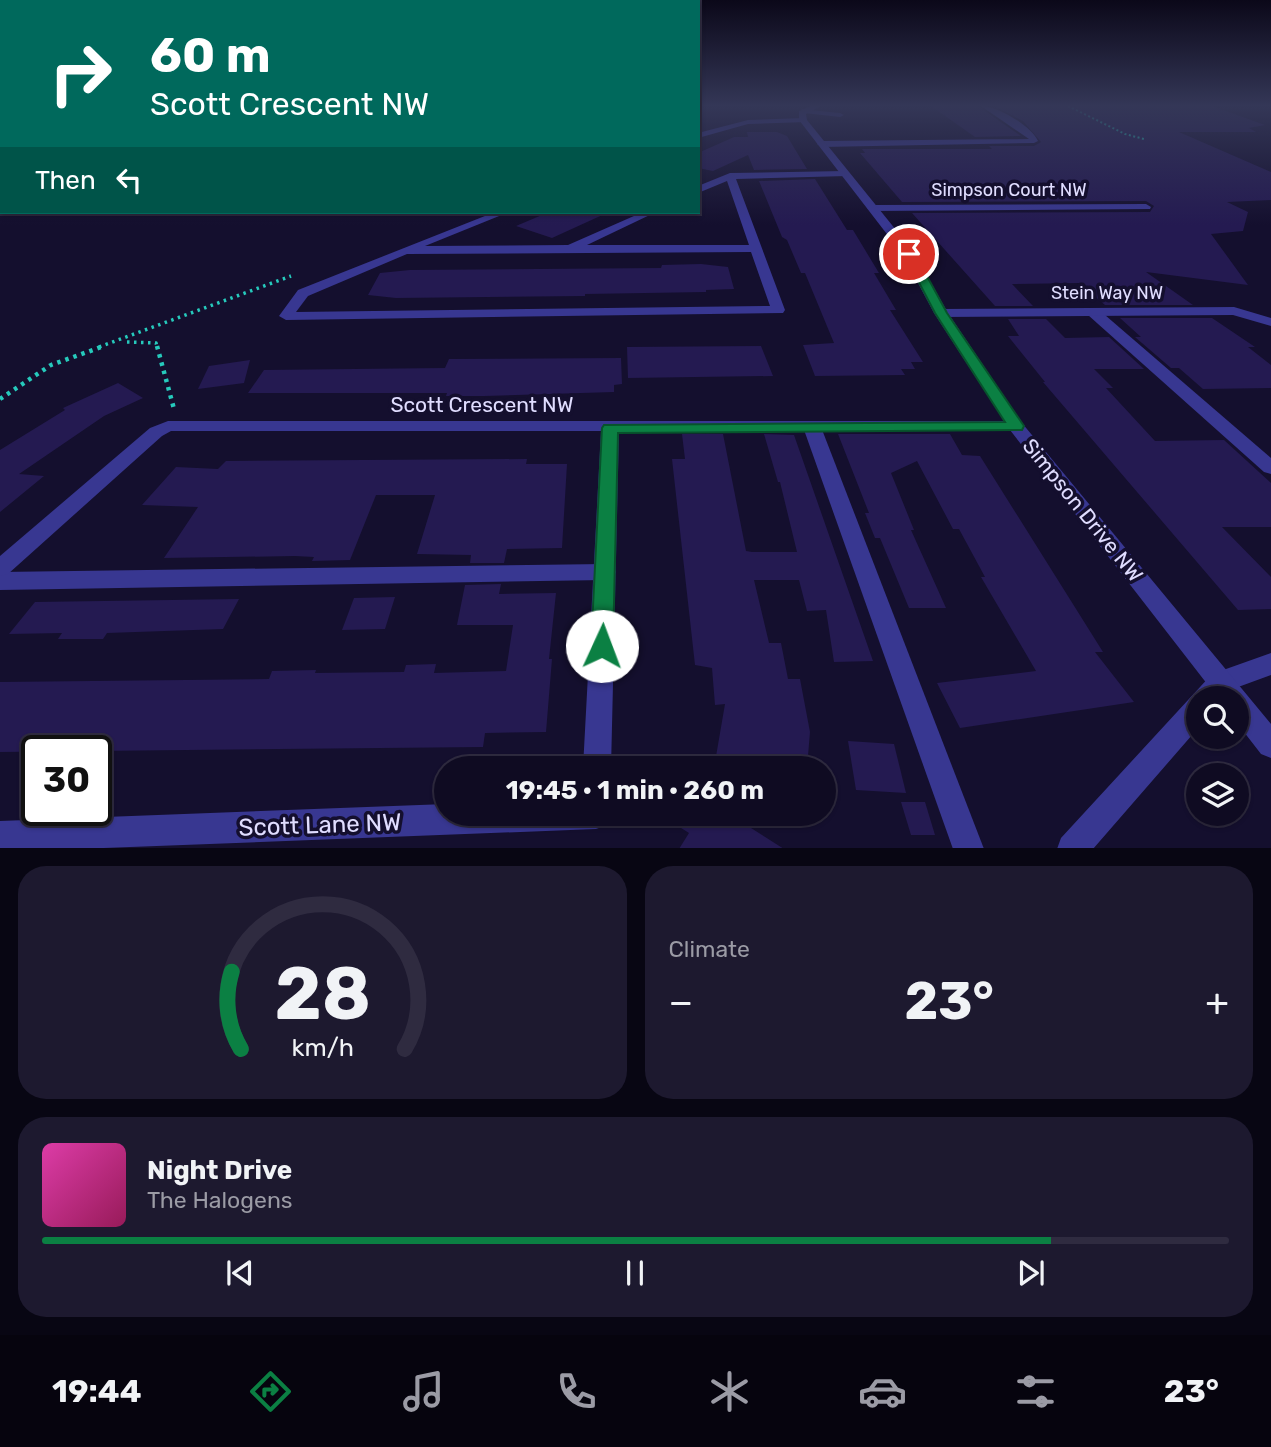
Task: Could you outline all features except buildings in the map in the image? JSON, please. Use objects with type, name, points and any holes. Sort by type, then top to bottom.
[{"type":"street","name":"Simpson Drive NW","points":[[822,146],[909,254],[941,313],[1016,426],[1218,686]]},
{"type":"street","points":[[700,189],[730,176],[844,174]]},
{"type":"street","points":[[499,214],[303,293],[286,316],[778,310],[730,176]]},
{"type":"street","name":"Simpson Court NW","points":[[872,208],[1146,207]]},
{"type":"street","points":[[570,248],[646,214]]},
{"type":"street","points":[[405,250],[756,248]]},
{"type":"street","name":"Stein Way NW","points":[[941,313],[1234,311],[1271,321]]},
{"type":"street","points":[[1093,312],[1271,468]]},
{"type":"street","points":[[0,568],[156,432],[169,426]]},
{"type":"street","name":"Scott Crescent NW","points":[[169,426],[1016,426]]},
{"type":"street","points":[[813,427],[970,848]]},
{"type":"street","points":[[597,756],[610,428]]},
{"type":"street","points":[[0,582],[605,572]]},
{"type":"street","points":[[1238,686],[1271,664]]},
{"type":"street","name":"Simpson Drive NW","points":[[1249,721],[1271,745]]},
{"type":"street","points":[[1073,848],[1186,722]]},
{"type":"street","name":"Scott Lane NW","points":[[0,836],[434,820]]},
{"type":"path","points":[[0,399],[51,365],[295,274]]},
{"type":"path","points":[[127,342],[156,343],[174,408],[169,426]]},
{"type":"route","points":[[602,646],[610,428],[1016,426],[941,313],[909,254]]}]
